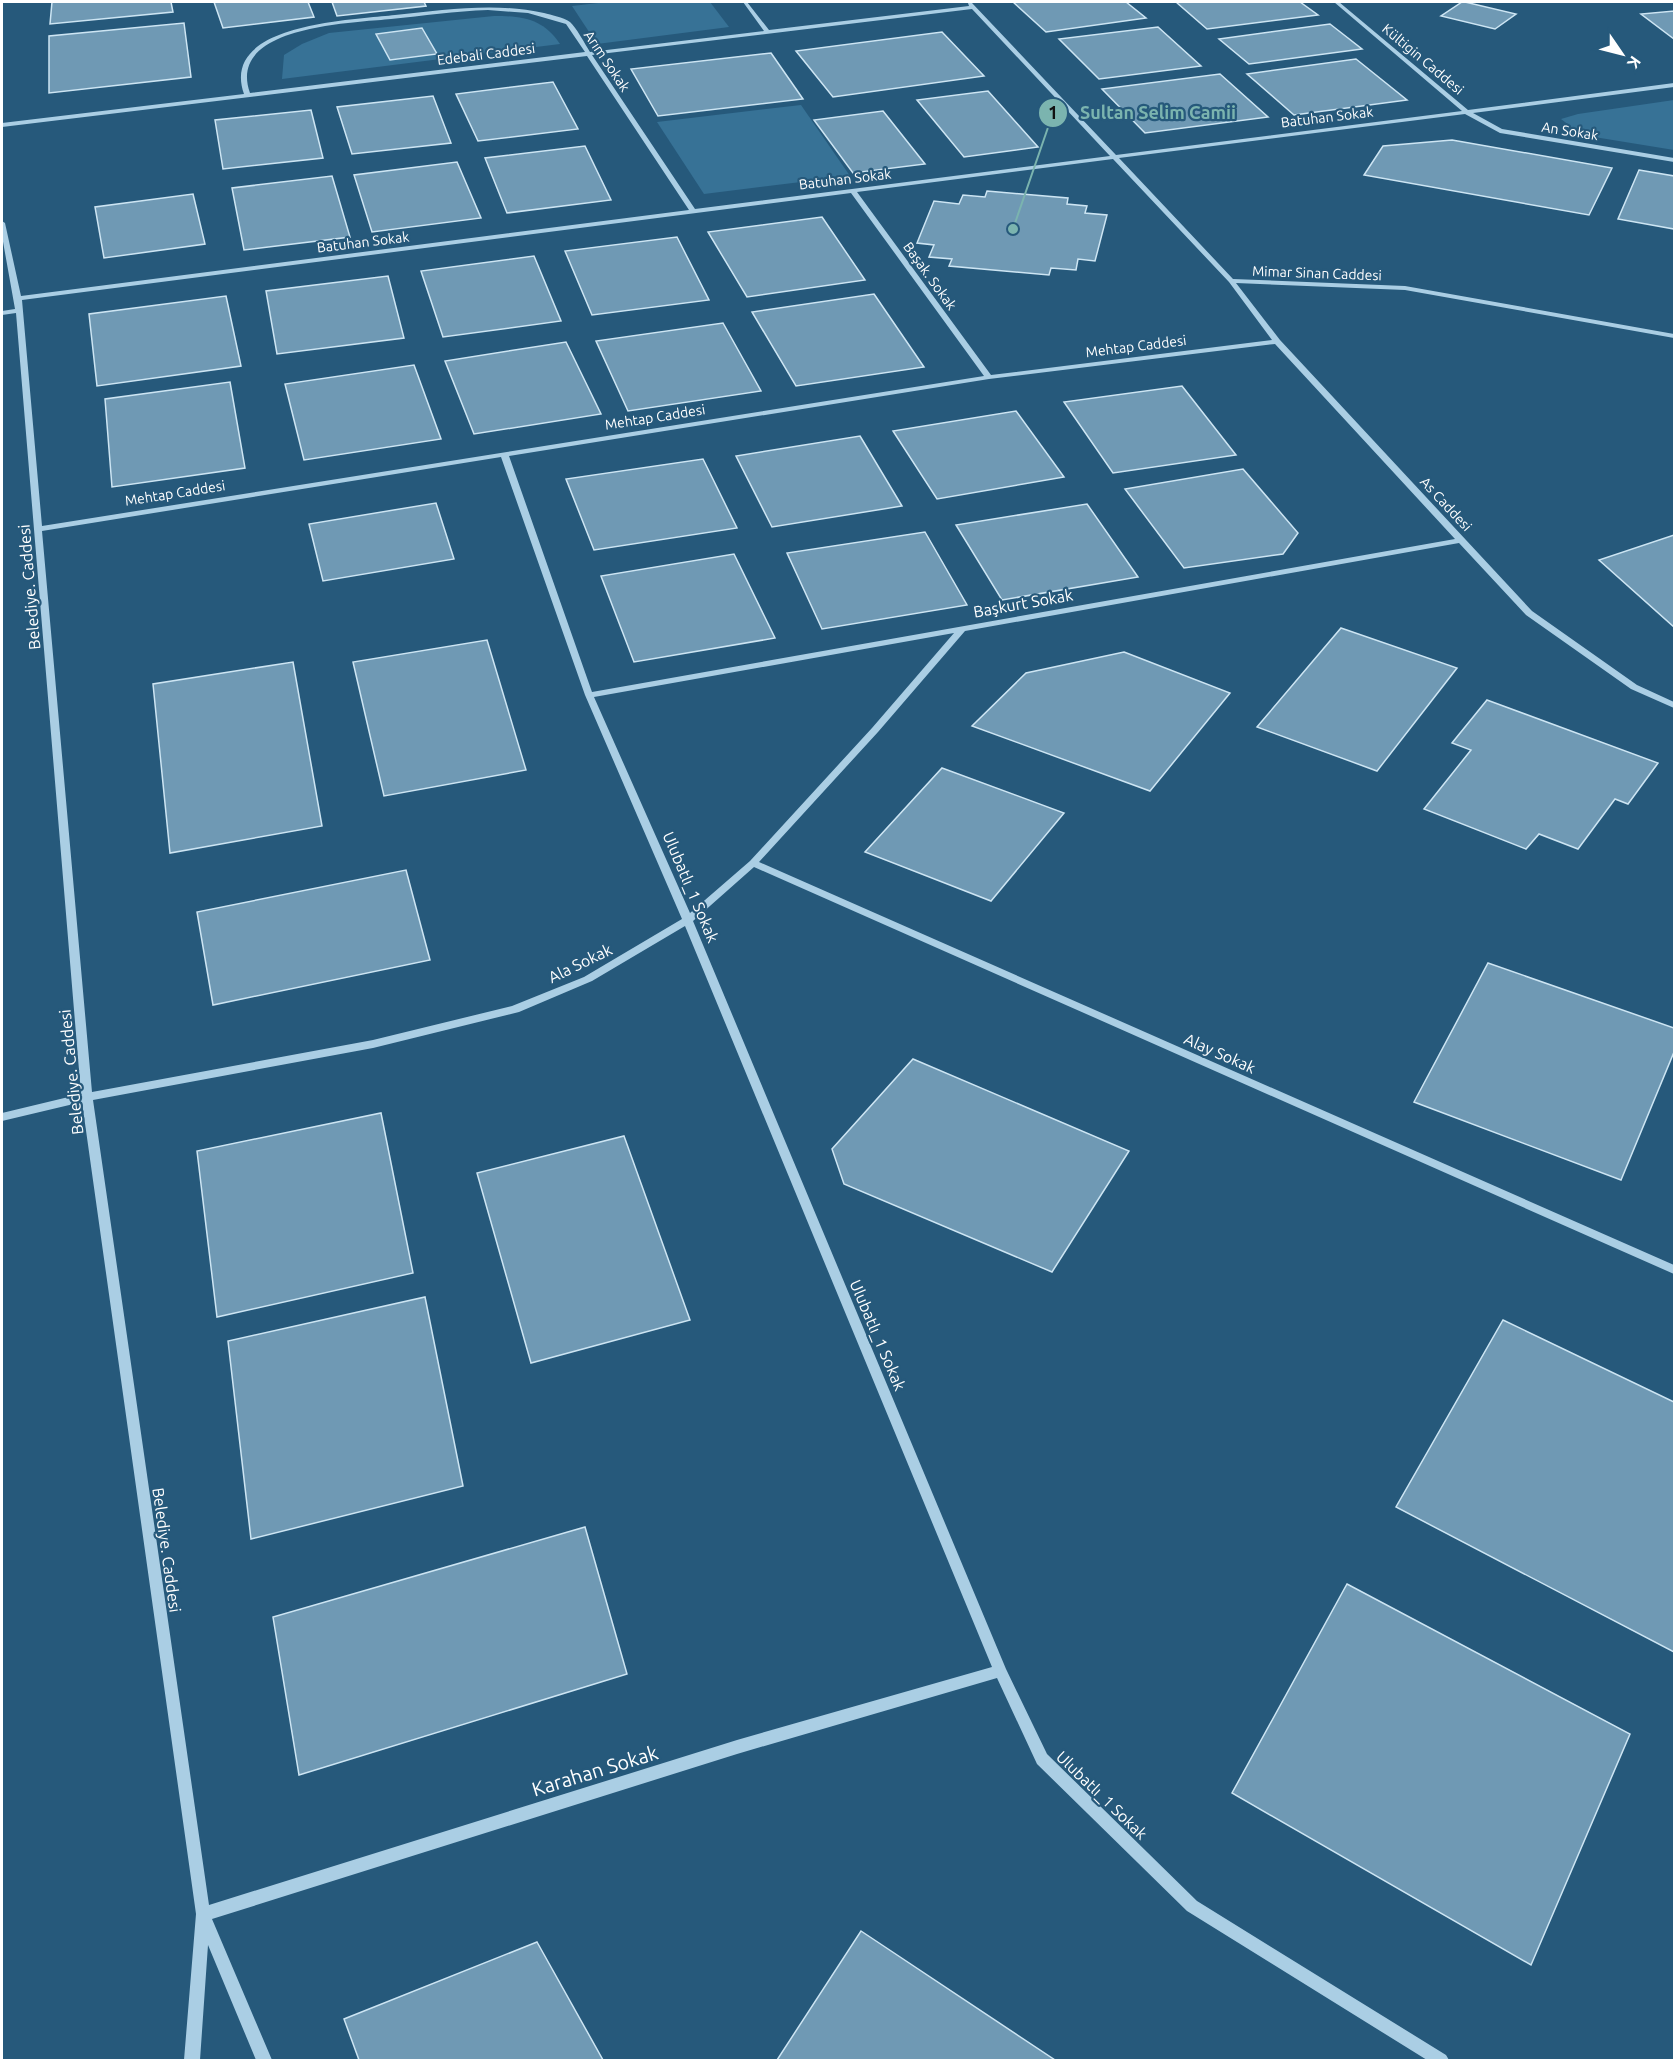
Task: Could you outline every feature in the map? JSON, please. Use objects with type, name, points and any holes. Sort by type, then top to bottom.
[{"type":"street","points":[[745,2],[768,32]]},
{"type":"street","name":"Kültigin Caddesi","points":[[1336,2],[1467,112]]},
{"type":"street","name":"Edebali Caddesi","points":[[2,125],[768,32],[970,4]]},
{"type":"street","name":"Mimar Sinan Caddesi","points":[[970,4],[1231,282],[1405,288],[1674,336]]},
{"type":"street","name":"Arım Sokak","points":[[248,96],[242,76],[248,61],[262,46],[279,36],[325,25],[470,8],[534,10],[568,23],[693,211]]},
{"type":"street","name":"Batuhan Sokak","points":[[18,298],[1674,85]]},
{"type":"street","name":"An Sokak","points":[[1467,112],[1500,131],[1674,160]]},
{"type":"street","name":"Başak. Sokak","points":[[852,190],[989,377]]},
{"type":"street","name":"Belediye. Caddesi","points":[[2,223],[18,298],[87,1097],[203,1914]]},
{"type":"street","name":"As Caddesi","points":[[1231,282],[1276,342],[1528,613],[1634,687],[1674,705]]},
{"type":"street","points":[[2,313],[19,311]]},
{"type":"street","name":"Mehtap Caddesi","points":[[39,529],[989,377],[1276,342]]},
{"type":"street","name":"Ulubatlı_1 Sokak","points":[[504,454],[589,695],[688,921],[1000,1671],[1042,1759],[1192,1906],[1441,2061]]},
{"type":"street","name":"Başkurt Sokak","points":[[589,695],[1462,540]]},
{"type":"street","name":"Ala Sokak","points":[[2,1117],[87,1097],[373,1044],[515,1009],[588,979],[688,921],[753,863],[867,739],[962,629]]},
{"type":"street","name":"Alay Sokak","points":[[753,863],[1674,1270]]},
{"type":"street","name":"Karahan Sokak","points":[[203,1914],[726,1751],[1000,1671]]},
{"type":"street","points":[[192,2061],[203,1914]]},
{"type":"street","points":[[203,1914],[264,2061]]},
{"type":"shaded area","points":[[607,2],[710,2],[729,27],[597,44],[572,6]]},
{"type":"shaded area","points":[[494,16],[523,18],[532,21],[547,29],[560,44],[282,79],[284,55],[302,44],[329,33]]},
{"type":"shaded area","points":[[1674,100],[1674,150],[1582,135],[1561,119],[1578,114]]},
{"type":"shaded area","points":[[801,105],[850,176],[704,194],[657,122]]},
{"type":"building","points":[[52,2],[171,2],[173,12],[50,24]]},
{"type":"building","points":[[214,2],[308,2],[314,17],[223,28]]},
{"type":"building","points":[[332,2],[424,2],[426,6],[337,16]]},
{"type":"building","points":[[1013,2],[1126,2],[1146,18],[1046,32]]},
{"type":"building","points":[[1176,2],[1300,2],[1318,15],[1207,29]]},
{"type":"building","points":[[1462,2],[1516,14],[1495,29],[1441,16]]},
{"type":"building","points":[[1674,11],[1674,39],[1641,14]]},
{"type":"building","points":[[184,23],[191,77],[49,93],[49,36]]},
{"type":"building","points":[[1330,24],[1362,49],[1249,64],[1219,39]]},
{"type":"building","points":[[1158,27],[1201,66],[1099,79],[1059,39]]},
{"type":"building","points":[[422,28],[437,54],[390,60],[376,34]]},
{"type":"building","points":[[942,32],[984,76],[833,97],[796,51]]},
{"type":"building","points":[[771,53],[803,99],[658,116],[631,69]]},
{"type":"building","points":[[1356,59],[1407,100],[1294,115],[1247,74]]},
{"type":"building","points":[[1220,74],[1268,117],[1145,133],[1102,89]]},
{"type":"building","points":[[553,82],[578,129],[478,141],[456,94]]},
{"type":"building","points":[[988,91],[1038,147],[964,157],[917,100]]},
{"type":"building","points":[[433,96],[451,143],[352,154],[337,107]]},
{"type":"building","points":[[311,110],[323,158],[223,169],[215,120]]},
{"type":"building","points":[[883,111],[925,164],[853,173],[814,120]]},
{"type":"building","points":[[1452,140],[1612,168],[1589,215],[1364,175],[1383,146]]},
{"type":"building","points":[[585,146],[611,200],[507,213],[485,158]]},
{"type":"building","points":[[457,162],[481,218],[372,232],[354,175]]},
{"type":"building","points":[[1639,170],[1674,176],[1674,229],[1618,219]]},
{"type":"building","points":[[332,176],[350,237],[244,250],[232,188]]},
{"type":"building","points":[[987,191],[1068,198],[1067,204],[1087,206],[1085,213],[1107,215],[1095,261],[1078,259],[1076,270],[1051,268],[1049,275],[949,266],[952,259],[929,257],[934,245],[917,243],[934,201],[959,204],[963,195],[985,197]]},
{"type":"building","points":[[193,194],[205,244],[104,258],[95,207]]},
{"type":"building","points":[[822,217],[865,280],[747,297],[708,232]]},
{"type":"building","points":[[677,237],[709,300],[592,315],[565,251]]},
{"type":"building","points":[[534,256],[561,321],[443,337],[421,271]]},
{"type":"building","points":[[388,276],[404,338],[277,354],[266,291]]},
{"type":"building","points":[[874,294],[924,367],[796,386],[752,312]]},
{"type":"building","points":[[226,296],[241,366],[97,386],[89,314]]},
{"type":"building","points":[[723,323],[761,391],[628,411],[596,341]]},
{"type":"building","points":[[566,342],[601,414],[474,434],[445,361]]},
{"type":"building","points":[[414,365],[441,439],[304,460],[285,384]]},
{"type":"building","points":[[230,382],[245,468],[112,487],[105,399]]},
{"type":"building","points":[[1182,386],[1236,455],[1113,473],[1064,402]]},
{"type":"building","points":[[1016,411],[1064,477],[937,499],[893,431]]},
{"type":"building","points":[[860,436],[902,506],[772,527],[736,456]]},
{"type":"building","points":[[703,459],[737,528],[594,550],[566,479]]},
{"type":"building","points":[[1243,469],[1298,533],[1283,554],[1184,568],[1125,489]]},
{"type":"building","points":[[436,503],[454,559],[323,581],[309,524]]},
{"type":"building","points":[[1087,504],[1138,577],[1002,600],[956,525]]},
{"type":"building","points":[[925,532],[967,605],[822,629],[787,553]]},
{"type":"building","points":[[1674,535],[1674,627],[1599,560]]},
{"type":"building","points":[[734,554],[775,638],[634,662],[601,576]]},
{"type":"building","points":[[1341,628],[1457,668],[1377,771],[1257,727]]},
{"type":"building","points":[[487,640],[526,770],[384,796],[353,662]]},
{"type":"building","points":[[1124,652],[1230,693],[1150,791],[972,726],[1026,673]]},
{"type":"building","points":[[293,662],[322,826],[170,853],[153,684]]},
{"type":"building","points":[[1487,700],[1658,763],[1628,804],[1615,799],[1578,849],[1539,834],[1526,849],[1424,809],[1471,750],[1452,743]]},
{"type":"building","points":[[942,768],[1064,813],[991,901],[865,852]]},
{"type":"building","points":[[406,870],[430,960],[213,1005],[197,912]]},
{"type":"building","points":[[1488,963],[1674,1028],[1674,1052],[1621,1180],[1414,1102]]},
{"type":"building","points":[[913,1059],[1129,1151],[1052,1272],[844,1184],[832,1149]]},
{"type":"building","points":[[381,1113],[413,1273],[217,1317],[197,1151]]},
{"type":"building","points":[[624,1136],[690,1320],[531,1363],[477,1173]]},
{"type":"building","points":[[425,1297],[463,1486],[251,1539],[228,1341]]},
{"type":"building","points":[[1503,1320],[1674,1402],[1674,1652],[1396,1507]]},
{"type":"building","points":[[585,1527],[627,1674],[299,1775],[273,1617]]},
{"type":"building","points":[[1347,1584],[1630,1734],[1531,1965],[1232,1793]]},
{"type":"building","points":[[861,1931],[1055,2060],[777,2060]]},
{"type":"building","points":[[537,1942],[603,2060],[359,2060],[344,2019]]},
{"type":"place","name":"Sultan Selim Camii","points":[[1013,229]]}]
